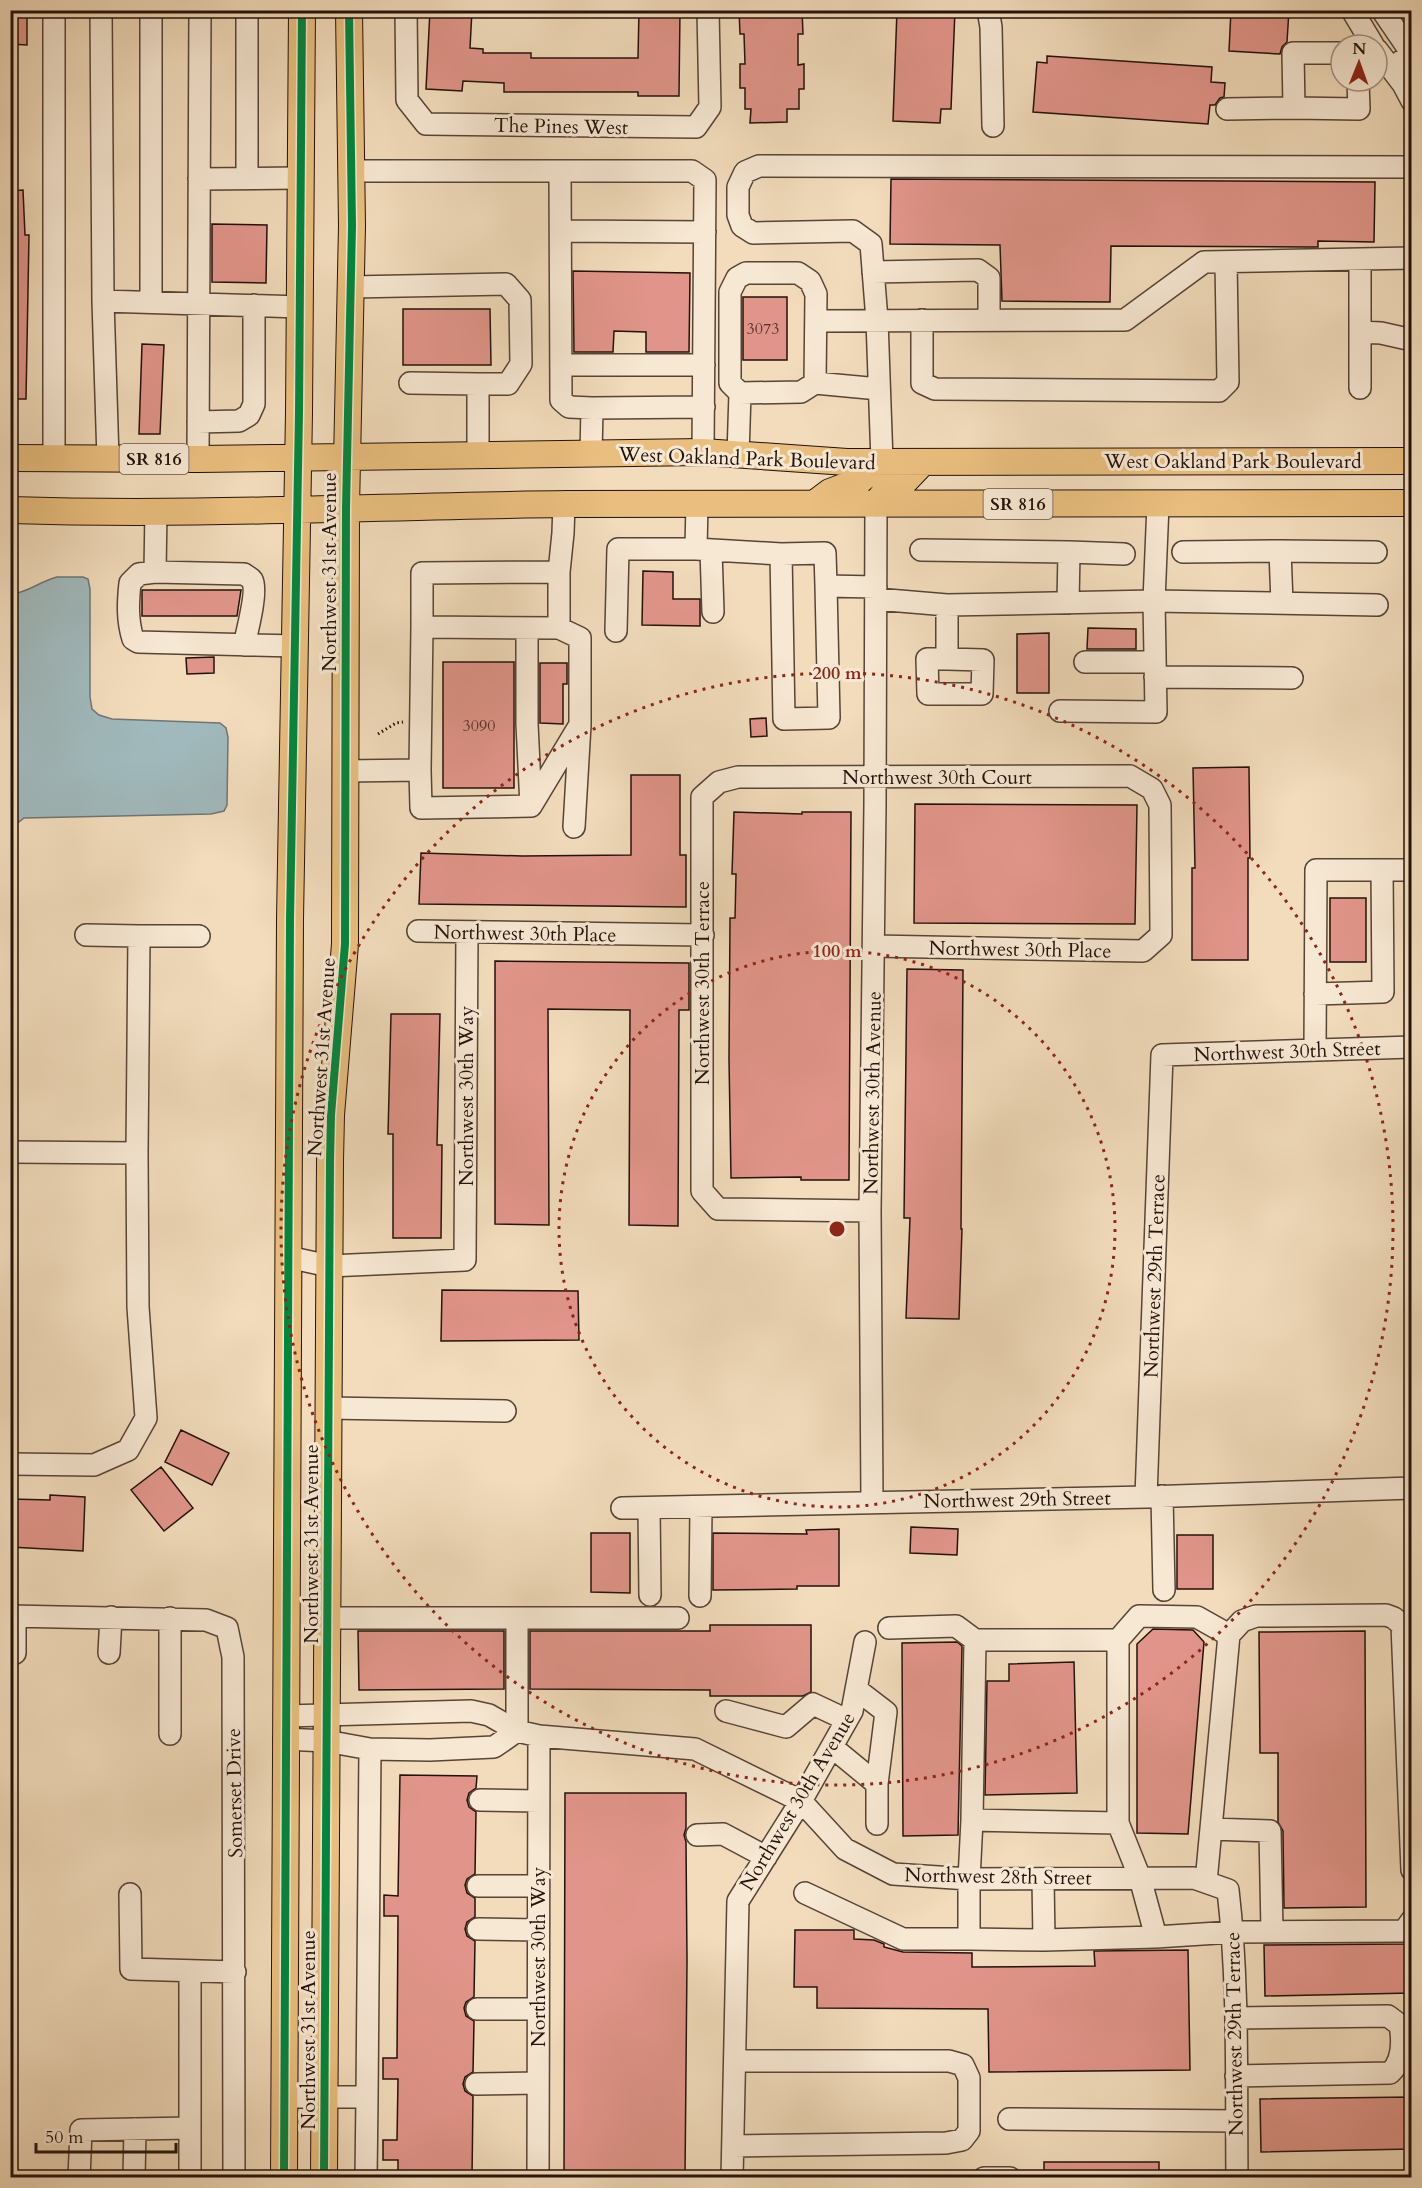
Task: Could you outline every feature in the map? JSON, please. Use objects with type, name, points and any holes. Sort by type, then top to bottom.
[{"type":"main road","name":"Northwest 31st Avenue","points":[[284,2178],[290,943],[300,307],[302,10]]},
{"type":"main road","name":"Northwest 31st Avenue","points":[[324,2178],[331,1115],[345,944],[346,508],[352,171],[349,10]]},
{"type":"main road","name":"West Oakland Park Boulevard","points":[[10,458],[198,459],[703,452],[847,462],[1412,461]]},
{"type":"main road","points":[[816,504],[830,492],[859,481],[882,462]]},
{"type":"main road","points":[[876,504],[888,488],[904,482],[923,462]]},
{"type":"main road","name":"West Oakland Park Boulevard","points":[[10,510],[296,510],[697,503],[1412,502]]},
{"type":"street","points":[[54,10],[54,459]]},
{"type":"street","points":[[101,10],[103,301],[108,459]]},
{"type":"street","points":[[151,10],[151,302]]},
{"type":"street","points":[[198,459],[200,10]]},
{"type":"street","points":[[247,10],[248,178]]},
{"type":"street","name":"The Pines West","points":[[406,10],[407,99],[426,124],[696,127],[710,107],[708,10]]},
{"type":"street","points":[[988,10],[991,27],[993,126]]},
{"type":"street","points":[[1352,10],[1365,33]]},
{"type":"street","points":[[1382,10],[1412,54],[1391,68]]},
{"type":"street","points":[[1294,108],[1293,53],[1329,53]]},
{"type":"street","points":[[1389,66],[1412,101]]},
{"type":"street","points":[[1227,109],[1359,109],[1358,93]]},
{"type":"street","points":[[882,462],[877,320],[871,244],[853,231],[753,232],[742,226],[738,215],[738,187],[745,172],[759,166],[1412,167]]},
{"type":"street","points":[[352,171],[692,171],[705,180],[703,452]]},
{"type":"street","points":[[560,171],[561,400],[568,407],[704,407]]},
{"type":"street","points":[[199,179],[300,178]]},
{"type":"street","points":[[561,231],[705,232]]},
{"type":"street","points":[[816,321],[1125,320],[1204,262],[1412,258]]},
{"type":"street","points":[[1360,260],[1360,388]]},
{"type":"street","points":[[922,320],[922,383],[935,389],[1219,391],[1228,382],[1226,262]]},
{"type":"street","points":[[873,272],[978,270],[988,278],[989,320]]},
{"type":"street","points":[[738,455],[740,393],[730,382],[730,292],[737,278],[746,273],[798,273],[810,281],[816,294],[815,383]]},
{"type":"street","points":[[351,287],[506,284],[520,300],[521,364],[508,384],[410,383]]},
{"type":"street","points":[[103,301],[300,307]]},
{"type":"street","points":[[198,422],[238,421],[249,415],[254,404],[254,306]]},
{"type":"street","points":[[1360,332],[1381,333],[1412,340]]},
{"type":"street","points":[[561,365],[704,365]]},
{"type":"street","points":[[740,393],[801,392],[815,383],[879,389]]},
{"type":"street","points":[[478,384],[478,454]]},
{"type":"street","points":[[591,454],[592,408]]},
{"type":"street","points":[[697,503],[713,612]]},
{"type":"street","points":[[560,628],[559,572],[564,504]]},
{"type":"street","name":"Northwest 30th Avenue","points":[[872,1502],[870,1212],[876,504]]},
{"type":"street","points":[[1060,711],[1156,712],[1154,601],[1158,504]]},
{"type":"street","points":[[155,572],[156,510]]},
{"type":"street","points":[[616,631],[618,549],[703,549],[781,554],[825,553],[829,718],[784,719],[781,554]]},
{"type":"street","points":[[921,550],[1124,554]]},
{"type":"street","points":[[1281,551],[1282,603]]},
{"type":"street","points":[[1068,603],[1069,552]]},
{"type":"street","points":[[1183,552],[1376,552]]},
{"type":"street","points":[[244,645],[254,585],[251,578],[244,574],[155,572],[139,574],[130,582],[129,625],[133,639],[138,642],[244,645],[295,646]]},
{"type":"street","points":[[531,806],[421,808],[422,573],[559,572]]},
{"type":"street","points":[[826,586],[947,605],[1154,601],[1377,605]]},
{"type":"street","points":[[947,605],[947,659]]},
{"type":"street","points":[[422,627],[560,628],[580,638],[580,725],[574,827]]},
{"type":"street","points":[[527,628],[527,723],[531,806]]},
{"type":"street","points":[[1085,662],[1155,670],[1292,678]]},
{"type":"street","points":[[531,806],[580,725]]},
{"type":"street","points":[[345,771],[420,770]]},
{"type":"street","name":"Northwest 30th Court","points":[[719,782],[738,777],[1130,776],[1152,789],[1160,806],[1161,935]]},
{"type":"street","name":"Northwest 30th Terrace","points":[[719,782],[702,797],[702,1191],[718,1209],[870,1212]]},
{"type":"street","points":[[1315,1050],[1316,870],[1412,870]]},
{"type":"street","points":[[1315,994],[1383,992],[1382,870]]},
{"type":"street","name":"Northwest 30th Place","points":[[418,931],[703,935]]},
{"type":"street","name":"Northwest 30th Way","points":[[329,1266],[465,1260],[467,932]]},
{"type":"street","points":[[86,935],[199,936]]},
{"type":"street","name":"Northwest 30th Place","points":[[874,946],[1143,951],[1161,935]]},
{"type":"street","points":[[10,1464],[94,1465],[128,1450],[146,1418],[138,1308],[139,936]]},
{"type":"street","name":"Northwest 30th Street","points":[[1162,1055],[1412,1047]]},
{"type":"street","name":"Northwest 29th Terrace","points":[[1162,1055],[1154,1496],[1164,1590]]},
{"type":"street","points":[[10,1152],[137,1153]]},
{"type":"street","points":[[288,1257],[329,1266]]},
{"type":"street","points":[[328,1408],[505,1411]]},
{"type":"street","name":"Northwest 29th Street","points":[[622,1508],[1412,1488]]},
{"type":"street","points":[[700,1596],[701,1507]]},
{"type":"street","points":[[650,1508],[650,1595]]},
{"type":"street","points":[[1200,1880],[1211,1829],[1229,1635],[1242,1621],[1256,1616],[1386,1615],[1402,1625],[1412,1870]]},
{"type":"street","points":[[13,1616],[15,1653]]},
{"type":"street","name":"Somerset Drive","points":[[13,1616],[206,1620],[227,1628],[233,1657],[234,2178]]},
{"type":"street","points":[[1156,1937],[1140,1878],[1118,1823],[1118,1640],[1139,1616],[1197,1617],[1229,1635]]},
{"type":"street","points":[[109,1653],[111,1617]]},
{"type":"street","points":[[170,1618],[170,1734]]},
{"type":"street","points":[[327,1618],[678,1618]]},
{"type":"street","points":[[517,1618],[517,1731]]},
{"type":"street","points":[[889,1628],[956,1626],[975,1640],[1118,1640]]},
{"type":"street","points":[[969,1939],[975,1640]]},
{"type":"street","name":"Northwest 30th Avenue","points":[[732,2178],[738,1901],[801,1801],[852,1711],[866,1642]]},
{"type":"street","points":[[856,1689],[886,1712],[877,1784],[877,1824]]},
{"type":"street","points":[[726,1711],[786,1726],[813,1704],[847,1720]]},
{"type":"street","name":"Northwest 28th Street","points":[[285,1728],[326,1729],[471,1711],[489,1715],[517,1731],[539,1736],[695,1749],[801,1801],[845,1849],[892,1874],[969,1880],[1140,1878],[1200,1880]]},
{"type":"street","name":"Northwest 28th Street","points":[[326,1729],[370,1749],[409,1750],[494,1747],[517,1731]]},
{"type":"street","name":"Northwest 30th Way","points":[[538,2178],[539,1736]]},
{"type":"street","points":[[832,1747],[877,1784]]},
{"type":"street","points":[[366,2178],[370,1749]]},
{"type":"street","points":[[480,1800],[538,1801]]},
{"type":"street","points":[[972,1820],[1118,1823]]},
{"type":"street","points":[[1211,1829],[1270,1831],[1272,1931]]},
{"type":"street","points":[[697,1835],[723,1834],[766,1857]]},
{"type":"street","points":[[1043,1879],[1044,1940]]},
{"type":"street","name":"Northwest 29th Terrace","points":[[1200,1880],[1228,1890],[1233,1932],[1236,2018],[1237,2178]]},
{"type":"street","points":[[478,1886],[538,1886]]},
{"type":"street","points":[[805,1893],[903,1939],[1044,1940],[1233,1932],[1404,1930],[1412,1920]]},
{"type":"street","points":[[130,1894],[131,1969],[235,1972]]},
{"type":"street","points":[[478,1929],[538,1930]]},
{"type":"street","points":[[190,1971],[190,2178]]},
{"type":"street","points":[[477,2009],[538,2009]]},
{"type":"street","points":[[1236,2018],[1388,2016],[1400,2025],[1402,2033],[1401,2054],[1397,2067],[1390,2073],[1236,2076]]},
{"type":"street","points":[[733,2146],[946,2144],[962,2140],[969,2131],[969,2078],[963,2065],[949,2061],[735,2061]]},
{"type":"street","points":[[476,2084],[538,2083]]},
{"type":"street","points":[[284,2097],[367,2097]]},
{"type":"street","points":[[1009,2119],[1236,2121]]},
{"type":"street","points":[[79,2178],[81,2130],[190,2128]]},
{"type":"street","points":[[134,2178],[135,2129]]},
{"type":"street","points":[[984,2178],[1010,2178]]},
{"type":"path","points":[[378,734],[396,723],[407,722]]},
{"type":"water","points":[[57,577],[88,579],[92,709],[99,715],[112,719],[220,723],[226,728],[228,737],[227,805],[224,811],[211,814],[24,818],[14,826],[11,832],[11,594]]},
{"type":"building","points":[[10,10],[27,10],[27,45],[10,44]]},
{"type":"building","points":[[430,10],[472,10],[470,48],[483,49],[483,53],[531,53],[531,58],[638,58],[639,10],[680,10],[679,96],[638,96],[638,92],[504,92],[504,83],[463,81],[462,91],[426,89]]},
{"type":"building","points":[[739,10],[802,10],[803,34],[798,34],[798,65],[804,64],[804,89],[799,89],[799,109],[787,109],[787,122],[750,123],[751,109],[745,109],[745,88],[740,88],[740,64],[745,64],[744,34],[740,34]]},
{"type":"building","points":[[897,10],[955,10],[951,109],[941,109],[940,123],[893,121]]},
{"type":"building","points":[[1231,10],[1289,10],[1287,42],[1280,54],[1229,51]]},
{"type":"building","points":[[1047,56],[1212,67],[1211,82],[1225,83],[1224,97],[1220,98],[1215,105],[1210,105],[1208,124],[1033,112],[1037,62],[1047,63]]},
{"type":"building","points":[[891,179],[1375,182],[1374,242],[1318,241],[1318,247],[1111,246],[1110,302],[1002,301],[1000,245],[890,244]]},
{"type":"building","points":[[23,190],[25,235],[29,235],[26,399],[10,399],[10,191]]},
{"type":"building","points":[[212,224],[267,225],[266,283],[212,282]]},
{"type":"building","points":[[573,271],[690,273],[689,352],[646,352],[646,332],[614,331],[613,352],[574,352]]},
{"type":"building","points":[[743,297],[787,297],[787,360],[743,360]]},
{"type":"building","points":[[403,309],[490,309],[491,365],[403,365]]},
{"type":"building","points":[[142,344],[164,345],[160,434],[139,434]]},
{"type":"building","points":[[643,571],[673,572],[673,599],[700,599],[700,626],[642,625]]},
{"type":"building","points":[[142,590],[241,590],[237,616],[142,616]]},
{"type":"building","points":[[1088,628],[1136,629],[1136,649],[1087,649]]},
{"type":"building","points":[[1049,633],[1049,693],[1017,693],[1017,634]]},
{"type":"building","points":[[214,657],[214,673],[187,674],[186,658]]},
{"type":"building","points":[[443,662],[514,662],[514,788],[443,788]]},
{"type":"building","points":[[540,663],[567,663],[567,684],[563,684],[563,724],[540,723]]},
{"type":"building","points":[[766,718],[767,736],[751,737],[750,719]]},
{"type":"building","points":[[1249,767],[1248,960],[1192,960],[1192,868],[1195,868],[1193,768]]},
{"type":"building","points":[[631,775],[680,775],[680,855],[686,855],[686,907],[419,904],[421,853],[522,856],[631,855]]},
{"type":"building","points":[[915,804],[1137,805],[1135,924],[914,923]]},
{"type":"building","points":[[734,812],[802,814],[802,812],[851,812],[849,1180],[801,1180],[801,1177],[731,1178],[730,918],[735,918],[736,874],[732,874]]},
{"type":"building","points":[[1330,898],[1366,898],[1366,962],[1330,962]]},
{"type":"building","points":[[495,961],[689,963],[689,1010],[679,1010],[678,1226],[629,1225],[630,1010],[548,1009],[549,1225],[495,1224]]},
{"type":"building","points":[[907,969],[963,970],[962,1229],[959,1319],[906,1318],[910,1218],[904,1218]]},
{"type":"building","points":[[391,1014],[440,1014],[437,1145],[442,1145],[441,1238],[393,1238],[393,1134],[388,1134]]},
{"type":"building","points":[[442,1290],[578,1291],[579,1340],[441,1341]]},
{"type":"building","points":[[181,1430],[229,1453],[212,1485],[165,1462]]},
{"type":"building","points":[[161,1467],[193,1508],[164,1531],[131,1490]]},
{"type":"building","points":[[50,1495],[85,1497],[83,1551],[10,1547],[10,1499],[50,1500]]},
{"type":"building","points":[[911,1527],[958,1529],[957,1555],[910,1553]]},
{"type":"building","points":[[839,1529],[839,1586],[713,1590],[713,1533],[807,1534],[806,1530]]},
{"type":"building","points":[[591,1533],[630,1533],[630,1593],[591,1592]]},
{"type":"building","points":[[1177,1535],[1213,1535],[1213,1589],[1177,1589]]},
{"type":"building","points":[[710,1625],[811,1625],[811,1692],[803,1696],[710,1696],[710,1690],[530,1689],[530,1631],[710,1631]]},
{"type":"building","points":[[1153,1629],[1193,1630],[1204,1642],[1188,1834],[1137,1833],[1137,1644]]},
{"type":"building","points":[[358,1631],[504,1631],[504,1689],[359,1690]]},
{"type":"building","points":[[1365,1631],[1366,1907],[1284,1908],[1283,1831],[1278,1822],[1278,1753],[1260,1753],[1259,1632]]},
{"type":"building","points":[[957,1642],[962,1646],[958,1835],[903,1836],[902,1643]]},
{"type":"building","points":[[1074,1662],[1077,1793],[985,1795],[987,1681],[1009,1681],[1009,1664]]},
{"type":"building","points":[[400,1775],[477,1776],[476,1788],[469,1793],[467,1800],[469,1807],[476,1812],[475,1874],[467,1879],[465,1885],[467,1893],[475,1898],[475,1917],[467,1922],[465,1929],[467,1936],[475,1941],[474,1997],[466,2002],[464,2008],[466,2016],[474,2021],[473,2072],[465,2077],[463,2084],[465,2091],[473,2096],[472,2178],[398,2178],[398,2160],[383,2160],[383,2140],[397,2140],[398,2079],[383,2079],[383,2058],[397,2058],[398,1916],[384,1916],[384,1895],[398,1896]]},
{"type":"building","points":[[565,1793],[686,1793],[684,1835],[686,1842],[687,1961],[685,2178],[564,2178]]},
{"type":"building","points":[[795,1930],[854,1930],[854,1939],[874,1940],[884,1944],[884,1947],[903,1952],[972,1953],[972,1967],[1095,1966],[1094,1951],[1188,1950],[1190,2070],[989,2072],[988,2009],[817,2008],[817,1987],[794,1987]]},
{"type":"building","points":[[1411,1941],[1412,1993],[1265,1996],[1264,1945],[1404,1944]]},
{"type":"building","points":[[1411,2097],[1412,2149],[1261,2152],[1260,2099]]},
{"type":"building","points":[[1044,2162],[1159,2162],[1159,2178],[1044,2178]]},
{"type":"cycle path","points":[[284,2178],[290,919],[299,413],[302,10]]},
{"type":"cycle path","points":[[324,2178],[330,1161],[331,1115],[345,944],[346,508],[352,226],[349,10]]}]
